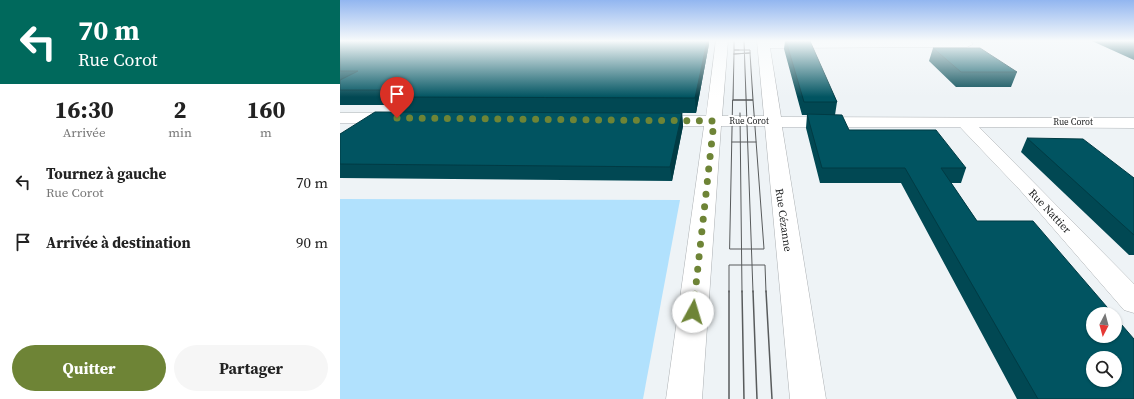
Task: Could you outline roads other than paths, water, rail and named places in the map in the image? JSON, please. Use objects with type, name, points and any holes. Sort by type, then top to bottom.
[{"type":"street","points":[[684,399],[720,60]]},
{"type":"street","name":"Rue Cézanne","points":[[765,60],[808,399]]},
{"type":"street","points":[[340,118],[407,118]]},
{"type":"street","points":[[350,134],[373,118]]},
{"type":"street","name":"Rue Corot","points":[[636,121],[1134,123]]},
{"type":"street","name":"Rue Nattier","points":[[964,122],[1134,302]]},
{"type":"tram line","points":[[733,100],[734,60]]},
{"type":"tram line","points":[[745,60],[746,100]]},
{"type":"tram line","points":[[750,60],[753,100]]},
{"type":"tram line","points":[[732,142],[733,100]]},
{"type":"tram line","points":[[733,100],[746,100]]},
{"type":"tram line","points":[[746,100],[753,100]]},
{"type":"tram line","points":[[746,100],[748,142]]},
{"type":"tram line","points":[[751,249],[764,249],[753,100]]},
{"type":"tram line","points":[[740,113],[740,142]]},
{"type":"tram line","points":[[732,142],[740,142]]},
{"type":"tram line","points":[[732,142],[730,249],[742,249]]},
{"type":"tram line","points":[[740,142],[748,142]]},
{"type":"tram line","points":[[740,142],[742,249]]},
{"type":"tram line","points":[[748,142],[756,142]]},
{"type":"tram line","points":[[748,142],[751,249]]},
{"type":"tram line","points":[[742,249],[751,249]]},
{"type":"tram line","points":[[742,249],[742,265]]},
{"type":"tram line","points":[[751,249],[752,265]]},
{"type":"tram line","points":[[729,399],[729,265],[742,265]]},
{"type":"tram line","points":[[742,265],[752,265]]},
{"type":"tram line","points":[[742,265],[742,292]]},
{"type":"tram line","points":[[752,265],[765,265],[766,292]]},
{"type":"tram line","points":[[752,265],[753,292]]},
{"type":"tram line","points":[[742,291],[744,399]]},
{"type":"tram line","points":[[753,291],[757,399]]},
{"type":"tram line","points":[[766,291],[772,399]]}]
